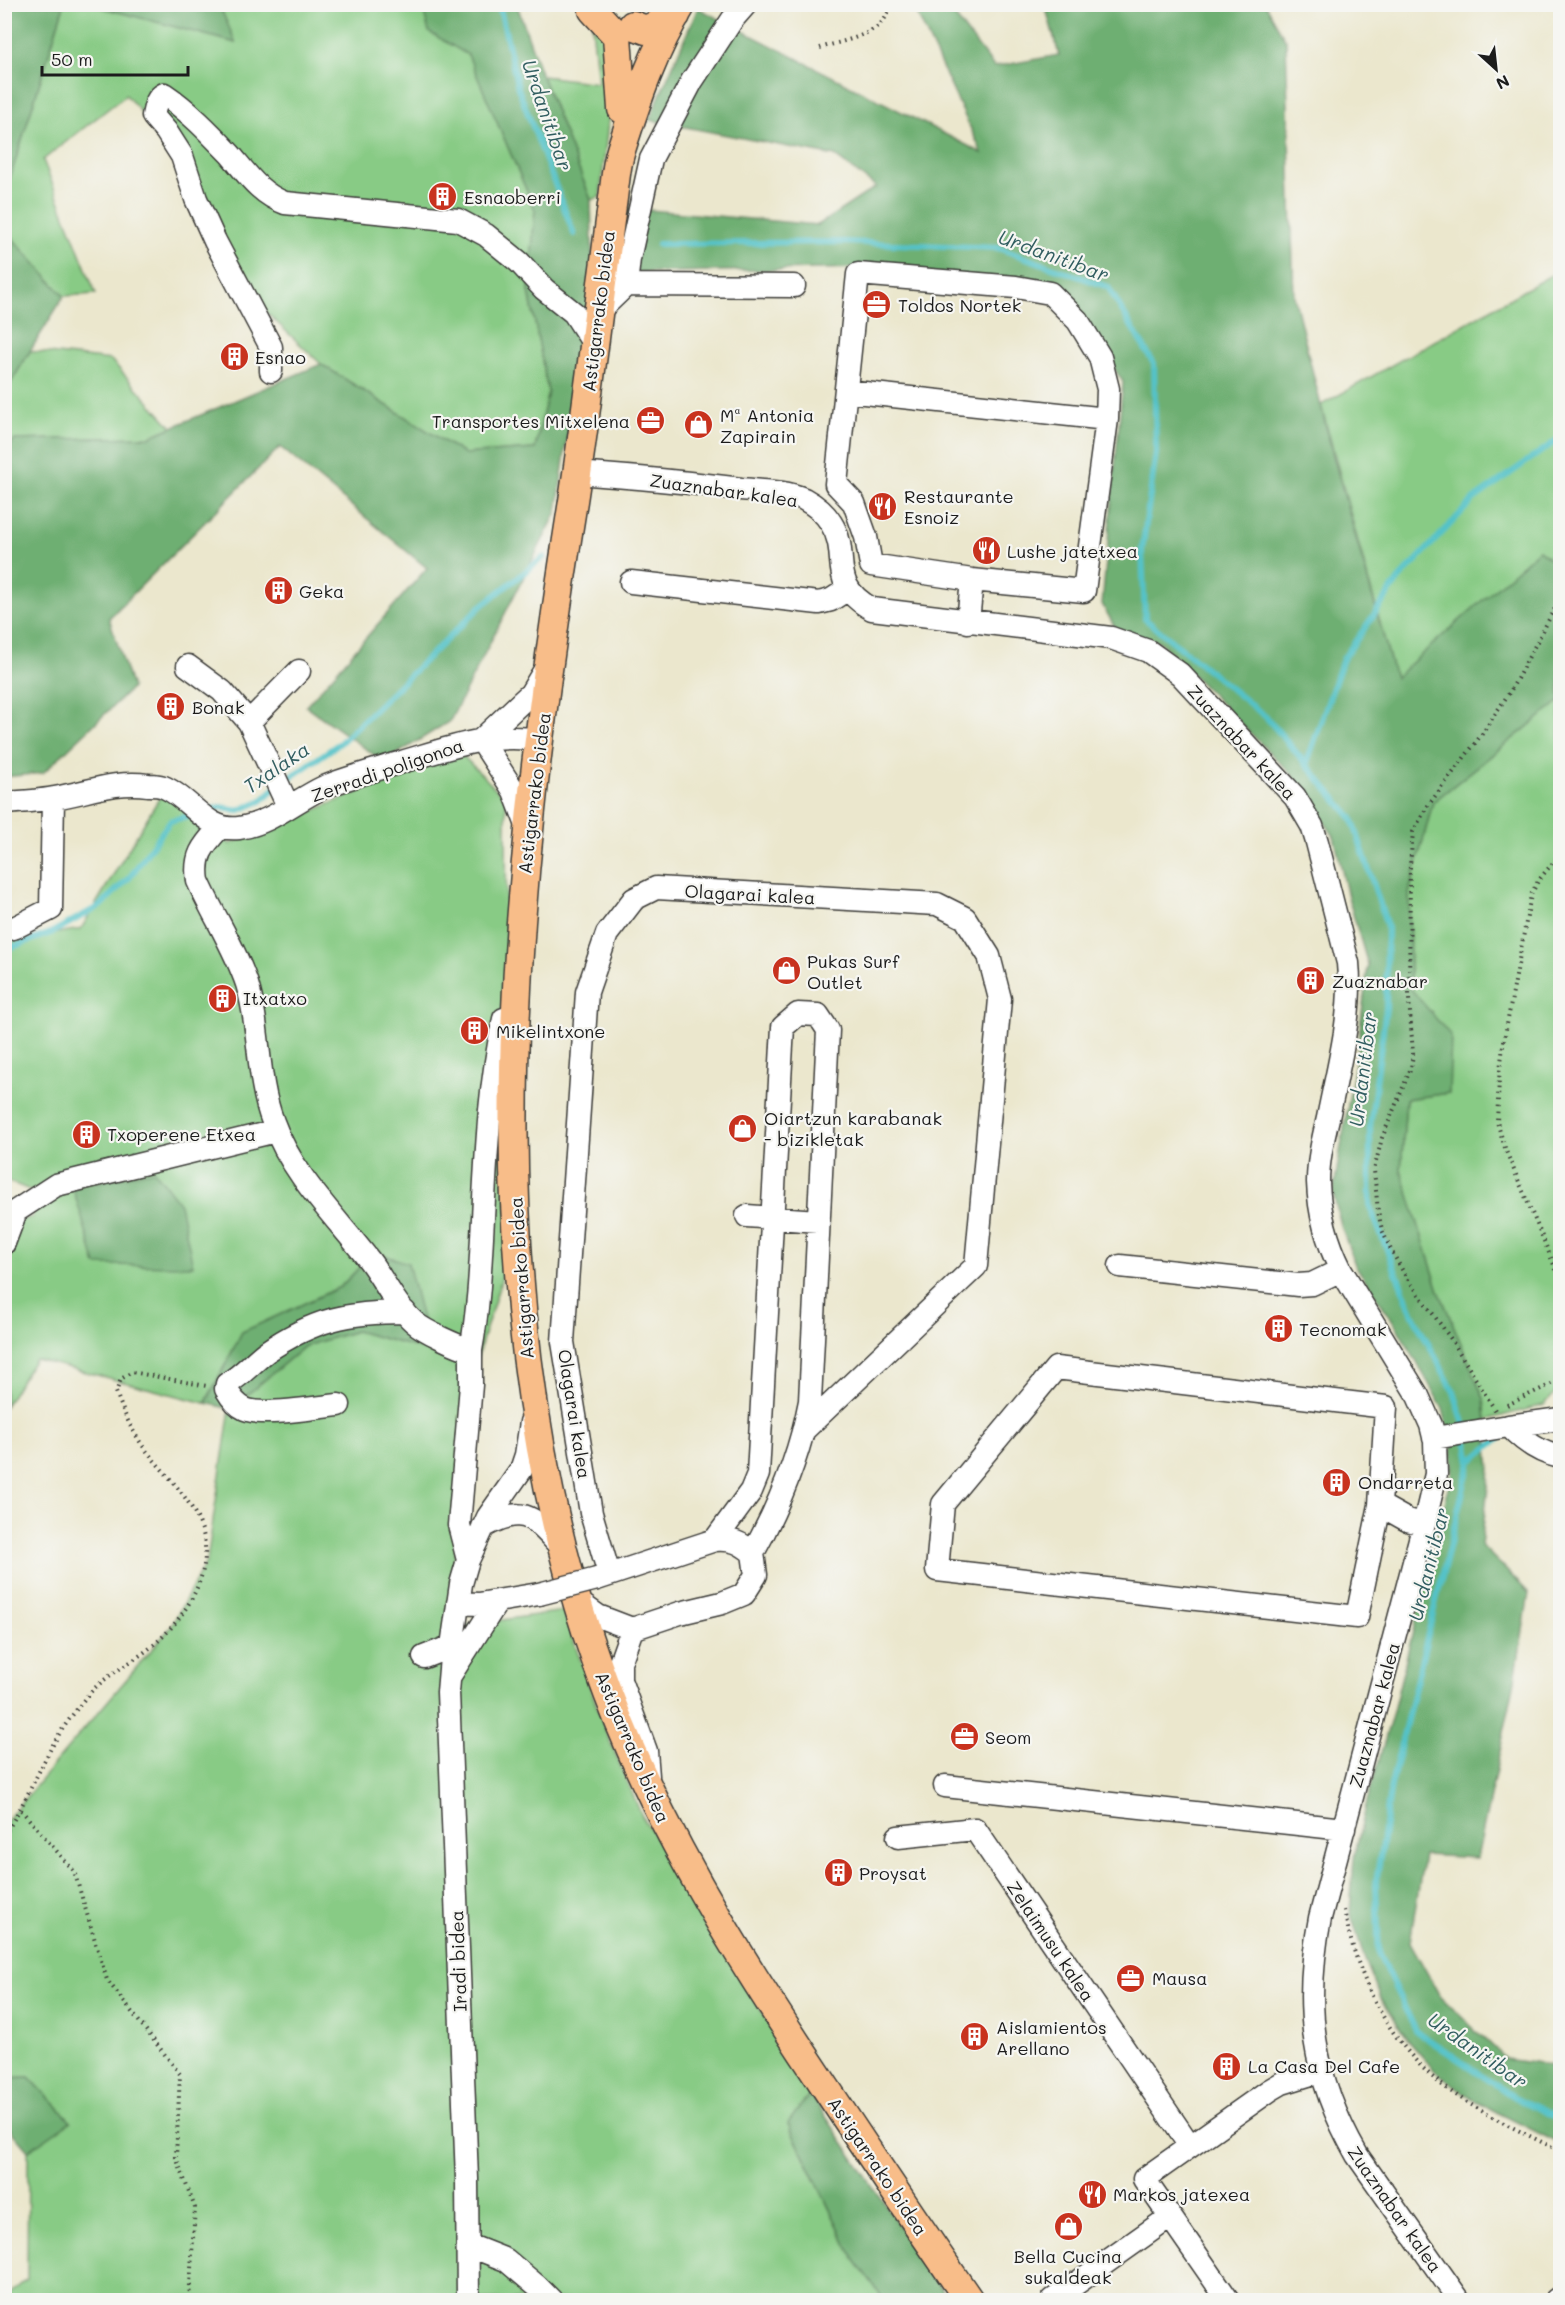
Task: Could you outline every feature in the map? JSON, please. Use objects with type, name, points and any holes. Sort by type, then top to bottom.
[{"type":"main road","name":"Astigarrako bidea","points":[[629,106],[622,17],[673,8]]},
{"type":"main road","name":"Astigarrako bidea","points":[[673,8],[654,56],[629,106],[619,140],[621,150],[528,831],[522,894],[516,1016],[515,1210],[525,1350],[551,1500],[577,1601],[606,1691],[649,1789],[710,1908],[748,1971],[969,2301]]},
{"type":"main road","points":[[622,17],[617,36],[629,106]]},
{"type":"street","points":[[598,311],[626,285],[629,259],[651,159],[692,81],[732,20],[746,4]]},
{"type":"street","points":[[271,371],[271,347],[215,241],[196,199],[182,156],[153,116],[160,96],[164,94],[178,104],[229,153],[271,199],[285,203],[458,220],[486,236],[574,313],[594,344]]},
{"type":"street","points":[[615,183],[645,187]]},
{"type":"street","points":[[858,274],[1016,287],[1050,293],[1078,321],[1101,357],[1108,389],[1107,419],[1084,591],[972,580],[871,566],[866,537],[854,503],[836,484],[858,274]]},
{"type":"street","points":[[626,285],[794,286]]},
{"type":"street","points":[[846,391],[1107,419]]},
{"type":"street","name":"Zuaznabar kalea","points":[[577,473],[681,482],[790,495],[803,499],[825,514],[833,525],[845,583],[854,597],[872,609],[969,615],[1111,638],[1148,651],[1180,674],[1283,784],[1304,811],[1317,842],[1349,973],[1348,1018],[1319,1160],[1318,1179],[1324,1227],[1341,1270],[1442,1437],[1424,1524],[1326,1894],[1316,1940],[1311,1989],[1313,2035],[1321,2072],[1333,2110],[1356,2155],[1459,2301]]},
{"type":"street","points":[[969,615],[972,580]]},
{"type":"street","points":[[631,582],[809,603],[831,600],[845,583]]},
{"type":"street","points":[[528,831],[514,791],[481,740],[531,693],[550,660]]},
{"type":"street","points":[[188,666],[222,691],[249,722],[285,800]]},
{"type":"street","points":[[249,722],[298,671]]},
{"type":"street","name":"Zerradi poligonoa","points":[[213,823],[238,828],[264,821],[285,800],[481,740],[518,736],[540,740]]},
{"type":"street","points":[[4,803],[53,799],[114,784],[143,784],[165,787],[213,823],[199,853],[196,868],[198,881],[247,983],[263,1084],[281,1142],[330,1215],[369,1261],[415,1324],[457,1346],[471,1350]]},
{"type":"street","points":[[4,930],[16,927],[51,909],[53,799]]},
{"type":"street","name":"Olagarai kalea","points":[[603,1577],[563,1342],[578,1222],[587,992],[607,934],[634,899],[656,888],[937,904],[965,918],[989,956],[1000,999],[976,1266],[802,1436]]},
{"type":"street","name":"Olagarai kalea","points":[[715,1540],[751,1491],[758,1474],[783,1027],[798,1014],[818,1015],[828,1030],[810,1401],[802,1436],[768,1527],[753,1553]]},
{"type":"street","points":[[468,1560],[459,1525],[470,1396],[471,1350],[478,1316],[486,1169],[496,1052],[504,1019],[516,1016]]},
{"type":"street","points":[[4,1243],[16,1211],[56,1185],[276,1131]]},
{"type":"street","points":[[747,1216],[818,1221]]},
{"type":"street","points":[[1120,1266],[1298,1285],[1312,1284],[1341,1270]]},
{"type":"street","points":[[339,1405],[258,1412],[244,1409],[232,1399],[226,1389],[227,1384],[265,1353],[315,1324],[339,1316],[369,1312],[405,1312]]},
{"type":"street","points":[[1056,1368],[1386,1407],[1380,1505],[1357,1617],[937,1570],[943,1504],[1056,1368]]},
{"type":"street","name":"Iradi bidea","points":[[468,2301],[468,2245],[449,1743],[452,1646],[458,1603],[468,1560],[483,1527],[521,1470],[526,1455],[533,1406]]},
{"type":"street","points":[[1442,1437],[1560,1419]]},
{"type":"street","points":[[1509,1426],[1521,1438],[1560,1457]]},
{"type":"street","points":[[761,1438],[779,1450],[802,1436]]},
{"type":"street","points":[[1380,1505],[1407,1520],[1424,1524]]},
{"type":"street","points":[[483,1527],[500,1518],[522,1514],[538,1522],[563,1549]]},
{"type":"street","points":[[458,1603],[497,1602],[539,1594],[603,1577],[715,1540],[733,1539],[753,1553],[756,1575],[744,1594],[722,1603],[680,1613],[632,1629],[598,1616],[577,1601]]},
{"type":"street","points":[[450,1677],[497,1602]]},
{"type":"street","points":[[632,1629],[620,1663],[620,1680],[646,1750],[649,1789]]},
{"type":"street","points":[[424,1657],[452,1646]]},
{"type":"street","points":[[945,1786],[1344,1828]]},
{"type":"street","name":"Zelaimusu kalea","points":[[898,1837],[975,1829],[1190,2145]]},
{"type":"street","points":[[1228,2301],[1144,2179],[1190,2145],[1282,2084],[1321,2072]]},
{"type":"street","points":[[1053,2301],[1170,2217]]},
{"type":"street","points":[[468,2245],[506,2260],[551,2301]]},
{"type":"street","points":[[1556,2301],[1560,2297]]},
{"type":"path","points":[[820,48],[877,28],[889,12],[890,4]]},
{"type":"path","points":[[1560,599],[1510,690],[1482,734],[1427,807],[1413,832],[1409,874],[1409,999],[1413,1054],[1411,1068],[1382,1138],[1374,1170],[1377,1211],[1391,1251],[1499,1415],[1500,1410],[1509,1404],[1560,1380]]},
{"type":"path","points":[[1560,854],[1538,881],[1532,895],[1503,1047],[1497,1102],[1497,1122],[1506,1151],[1560,1279]]},
{"type":"path","points":[[4,1835],[21,1810],[54,1742],[81,1703],[98,1682],[158,1641],[179,1617],[197,1589],[206,1560],[202,1531],[188,1498],[144,1447],[124,1415],[116,1392],[121,1379],[132,1372],[226,1389]]},
{"type":"path","points":[[21,1810],[74,1871],[107,1980],[180,2074],[176,2157],[195,2208],[189,2301]]},
{"type":"path","points":[[1326,1894],[1342,1900],[1355,1956],[1366,1987],[1380,2013],[1402,2045],[1456,2096],[1560,2151]]},
{"type":"green space","points":[[4,5],[64,5],[5,194]]},
{"type":"green space","points":[[64,5],[92,5],[235,42],[219,5],[422,5],[430,32],[468,54],[535,210],[529,291],[548,392],[535,449],[464,454],[321,364],[237,285],[164,139],[126,95],[43,160],[96,294],[64,296],[5,230],[5,194]]},
{"type":"green space","points":[[92,5],[219,5],[236,43]]},
{"type":"green space","points":[[422,5],[517,5],[542,76],[591,200],[593,282],[557,512],[450,721],[384,762],[306,706],[427,568],[280,447],[109,618],[132,688],[43,773],[5,777],[4,454],[14,440],[149,437],[321,364],[464,454],[535,449],[548,392],[529,291],[535,210],[468,55],[429,32]]},
{"type":"green space","points":[[913,5],[946,5],[994,67],[1059,55],[1045,5],[1266,5],[1286,41],[1294,296],[1333,455],[1395,678],[1539,550],[1560,568],[1560,701],[1433,802],[1409,893],[1410,988],[1451,1036],[1449,1093],[1406,1099],[1401,1170],[1439,1291],[1484,1399],[1490,1470],[1481,1545],[1529,1593],[1514,1686],[1477,1858],[1424,1855],[1410,1942],[1440,1996],[1505,2059],[1560,2067],[1560,2144],[1477,2102],[1434,2070],[1407,2039],[1381,1999],[1365,1960],[1350,1912],[1354,1857],[1452,1475],[1452,1446],[1443,1409],[1395,1324],[1355,1265],[1341,1226],[1333,1193],[1357,1052],[1368,965],[1348,897],[1334,836],[1291,774],[1160,642],[1116,629],[1102,604],[1123,382],[1063,289],[868,268],[618,273],[628,208],[818,225],[876,187],[835,156],[649,120],[698,8],[982,153]]},
{"type":"green space","points":[[592,26],[608,38],[614,67],[600,197],[591,200],[542,76],[598,83]]},
{"type":"green space","points":[[5,230],[64,296],[5,392]]},
{"type":"green space","points":[[1560,270],[1560,568],[1539,550],[1395,678],[1321,405]]},
{"type":"green space","points":[[30,351],[111,360],[172,427],[149,437],[15,440],[5,454],[5,392]]},
{"type":"green space","points":[[1560,701],[1560,1388],[1544,1405],[1486,1420],[1484,1399],[1439,1291],[1401,1170],[1406,1099],[1449,1093],[1450,1036],[1410,988],[1409,893],[1433,802]]},
{"type":"green space","points":[[459,752],[506,799],[508,1258],[475,1364],[447,1628],[563,1611],[606,1732],[642,1816],[691,1892],[810,2093],[788,2124],[854,2259],[884,2300],[5,2300],[27,2279],[28,2151],[71,2121],[29,2077],[5,2078],[5,1822],[170,1628],[207,1560],[230,1409],[305,1346],[356,1331],[429,1351],[375,1252],[340,1287],[242,1332],[205,1403],[35,1359],[5,1406],[5,1224],[33,1217],[32,1191],[5,1180],[5,942],[81,929],[167,785],[230,844]]},
{"type":"green space","points":[[154,1170],[180,1204],[193,1266],[96,1265],[73,1188]]},
{"type":"green space","points":[[375,1252],[408,1263],[430,1351],[356,1331],[305,1346],[230,1409],[206,1403],[242,1332],[340,1287]]},
{"type":"green space","points":[[29,2077],[71,2121],[28,2151],[5,2124],[4,2078]]},
{"type":"green space","points":[[810,2093],[949,2300],[884,2300],[854,2259],[788,2123]]},
{"type":"waterway","name":"Urdanitibar","points":[[499,4],[518,88],[574,234]]},
{"type":"waterway","name":"Urdanitibar","points":[[658,244],[843,242],[998,248],[1108,287],[1154,364],[1156,453],[1142,551],[1145,619],[1266,717],[1352,818],[1387,926],[1386,1008],[1370,1127],[1370,1207],[1413,1315],[1454,1392],[1465,1427]]},
{"type":"waterway","points":[[1306,765],[1343,659],[1399,579],[1474,499],[1560,438]]},
{"type":"waterway","name":"Txalaka","points":[[282,783],[340,743],[481,606],[544,557]]},
{"type":"waterway","name":"Txalaka","points":[[205,811],[222,807],[237,811],[261,801],[274,789]]},
{"type":"waterway","name":"Txalaka","points":[[4,950],[51,933],[100,906],[130,877],[170,821],[192,815]]},
{"type":"waterway","points":[[1470,1462],[1503,1435]]},
{"type":"waterway","name":"Urdanitibar","points":[[1466,1437],[1470,1462],[1391,1785],[1376,1883],[1379,1955],[1416,2031],[1514,2097],[1560,2119]]},
{"type":"place","name":"Esnaoberri","points":[[443,197]]},
{"type":"place","name":"Toldos Nortek","points":[[877,305]]},
{"type":"place","name":"Esnao","points":[[234,357]]},
{"type":"place","name":"Transportes Mitxelena","points":[[651,421]]},
{"type":"place","name":"Mª Antonia Zapirain","points":[[699,425]]},
{"type":"place","name":"Restaurante Esnoiz","points":[[883,506]]},
{"type":"place","name":"Lushe jatetxea","points":[[986,551]]},
{"type":"place","name":"Geka","points":[[278,591]]},
{"type":"place","name":"Bonak","points":[[171,707]]},
{"type":"place","name":"Pukas Surf Outlet","points":[[786,971]]},
{"type":"place","name":"Zuaznabar","points":[[1311,981]]},
{"type":"place","name":"Itxatxo","points":[[222,998]]},
{"type":"place","name":"Mikelintxone","points":[[475,1031]]},
{"type":"place","name":"Oiartzun karabanak - bizikletak","points":[[743,1128]]},
{"type":"place","name":"Txoperene Etxea","points":[[86,1134]]},
{"type":"place","name":"Tecnomak","points":[[1278,1329]]},
{"type":"place","name":"Ondarreta","points":[[1337,1482]]},
{"type":"place","name":"Seom","points":[[964,1737]]},
{"type":"place","name":"Proysat","points":[[838,1873]]},
{"type":"place","name":"Mausa","points":[[1131,1978]]},
{"type":"place","name":"Aislamientos Arellano","points":[[975,2037]]},
{"type":"place","name":"La Casa Del Cafe","points":[[1227,2066]]},
{"type":"place","name":"Markos jatexea","points":[[1092,2194]]},
{"type":"place","name":"Bella Cucina sukaldeak","points":[[1068,2227]]}]
